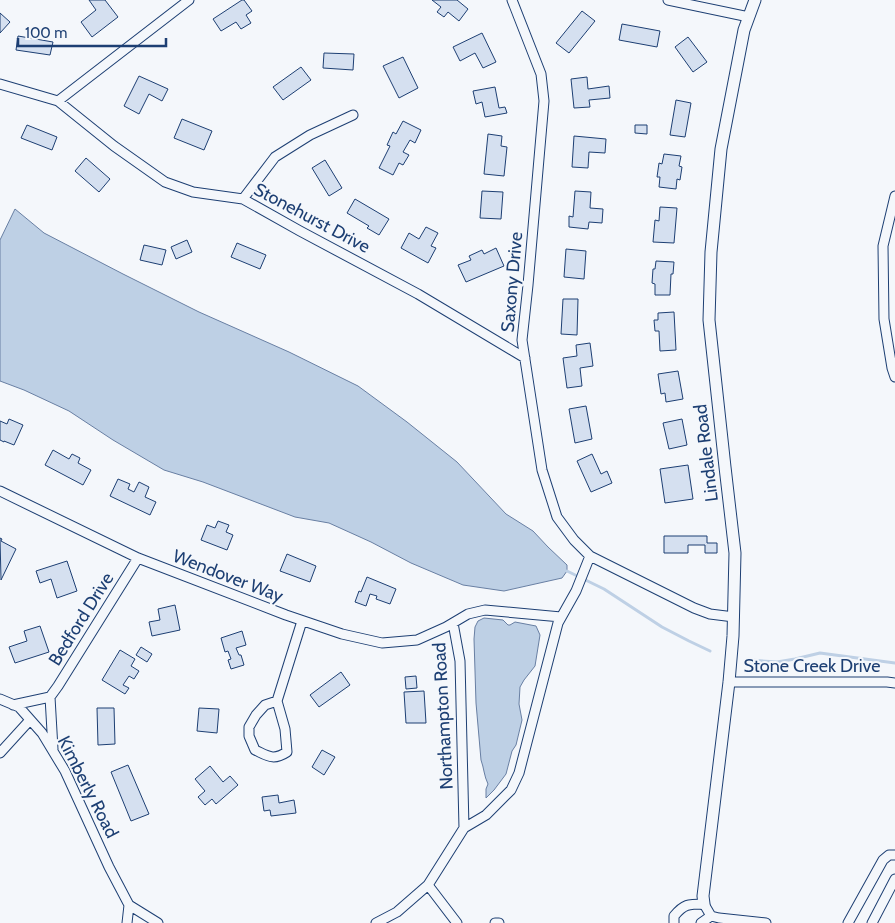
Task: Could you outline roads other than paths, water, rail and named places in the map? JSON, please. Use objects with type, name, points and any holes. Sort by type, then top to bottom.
[{"type":"street","points":[[58,101],[189,0]]},
{"type":"street","name":"Saxony Drive","points":[[512,0],[541,74],[544,101],[522,340],[542,470],[557,517],[574,540],[590,556]]},
{"type":"street","points":[[668,0],[749,17]]},
{"type":"street","name":"Lindale Road","points":[[704,904],[703,896],[730,682],[735,553],[709,320],[711,252],[721,150],[744,30],[755,0]]},
{"type":"street","name":"Stonehurst Drive","points":[[0,84],[58,101],[114,146],[165,182],[193,192],[243,199],[418,294],[525,358]]},
{"type":"street","points":[[243,199],[276,157],[310,135],[354,115]]},
{"type":"street","points":[[895,196],[883,246],[883,264],[884,319],[895,376]]},
{"type":"street","name":"Wendover Way","points":[[0,491],[138,558],[302,621],[342,634],[382,643],[417,640],[453,623]]},
{"type":"street","points":[[376,923],[396,912],[428,885],[464,828],[486,816],[511,790],[519,773],[558,623],[576,591],[590,556],[694,608],[710,614],[734,617]]},
{"type":"street","name":"Bedford Drive","points":[[50,697],[138,558]]},
{"type":"street","name":"Northampton Road","points":[[464,828],[460,661],[453,623],[468,614],[485,610],[561,617]]},
{"type":"street","points":[[276,702],[265,705],[249,727],[254,750],[272,758],[287,752],[285,729],[276,702],[302,621]]},
{"type":"street","name":"Stone Creek Drive","points":[[730,682],[895,683]]},
{"type":"street","points":[[13,705],[50,697],[53,751]]},
{"type":"street","name":"Kimberly Road","points":[[0,699],[19,707],[42,733],[65,771],[109,867],[129,905]]},
{"type":"street","points":[[0,753],[30,720]]},
{"type":"street","points":[[848,923],[883,860],[889,855],[895,855]]},
{"type":"street","points":[[872,923],[895,879]]},
{"type":"street","points":[[428,885],[457,923]]},
{"type":"street","points":[[674,923],[674,916],[679,909],[688,904],[704,904],[711,916],[719,918],[766,923]]},
{"type":"street","points":[[127,923],[129,905],[158,923]]},
{"type":"street","points":[[701,923],[711,916]]},
{"type":"water","points":[[15,209],[44,233],[123,274],[199,312],[289,352],[358,386],[457,462],[506,514],[533,531],[567,565],[567,571],[562,578],[504,591],[463,585],[411,563],[329,523],[295,517],[203,482],[164,470],[69,411],[0,381],[0,240]]},
{"type":"water","points":[[484,618],[503,620],[508,625],[515,622],[536,626],[540,635],[535,666],[520,687],[519,704],[522,720],[516,745],[512,751],[506,774],[486,798],[488,784],[481,760],[476,703],[474,639],[475,627],[478,621]]},
{"type":"waterway","points":[[567,571],[604,589],[662,627],[710,651]]},
{"type":"waterway","points":[[750,660],[777,662],[820,653],[895,663]]}]
